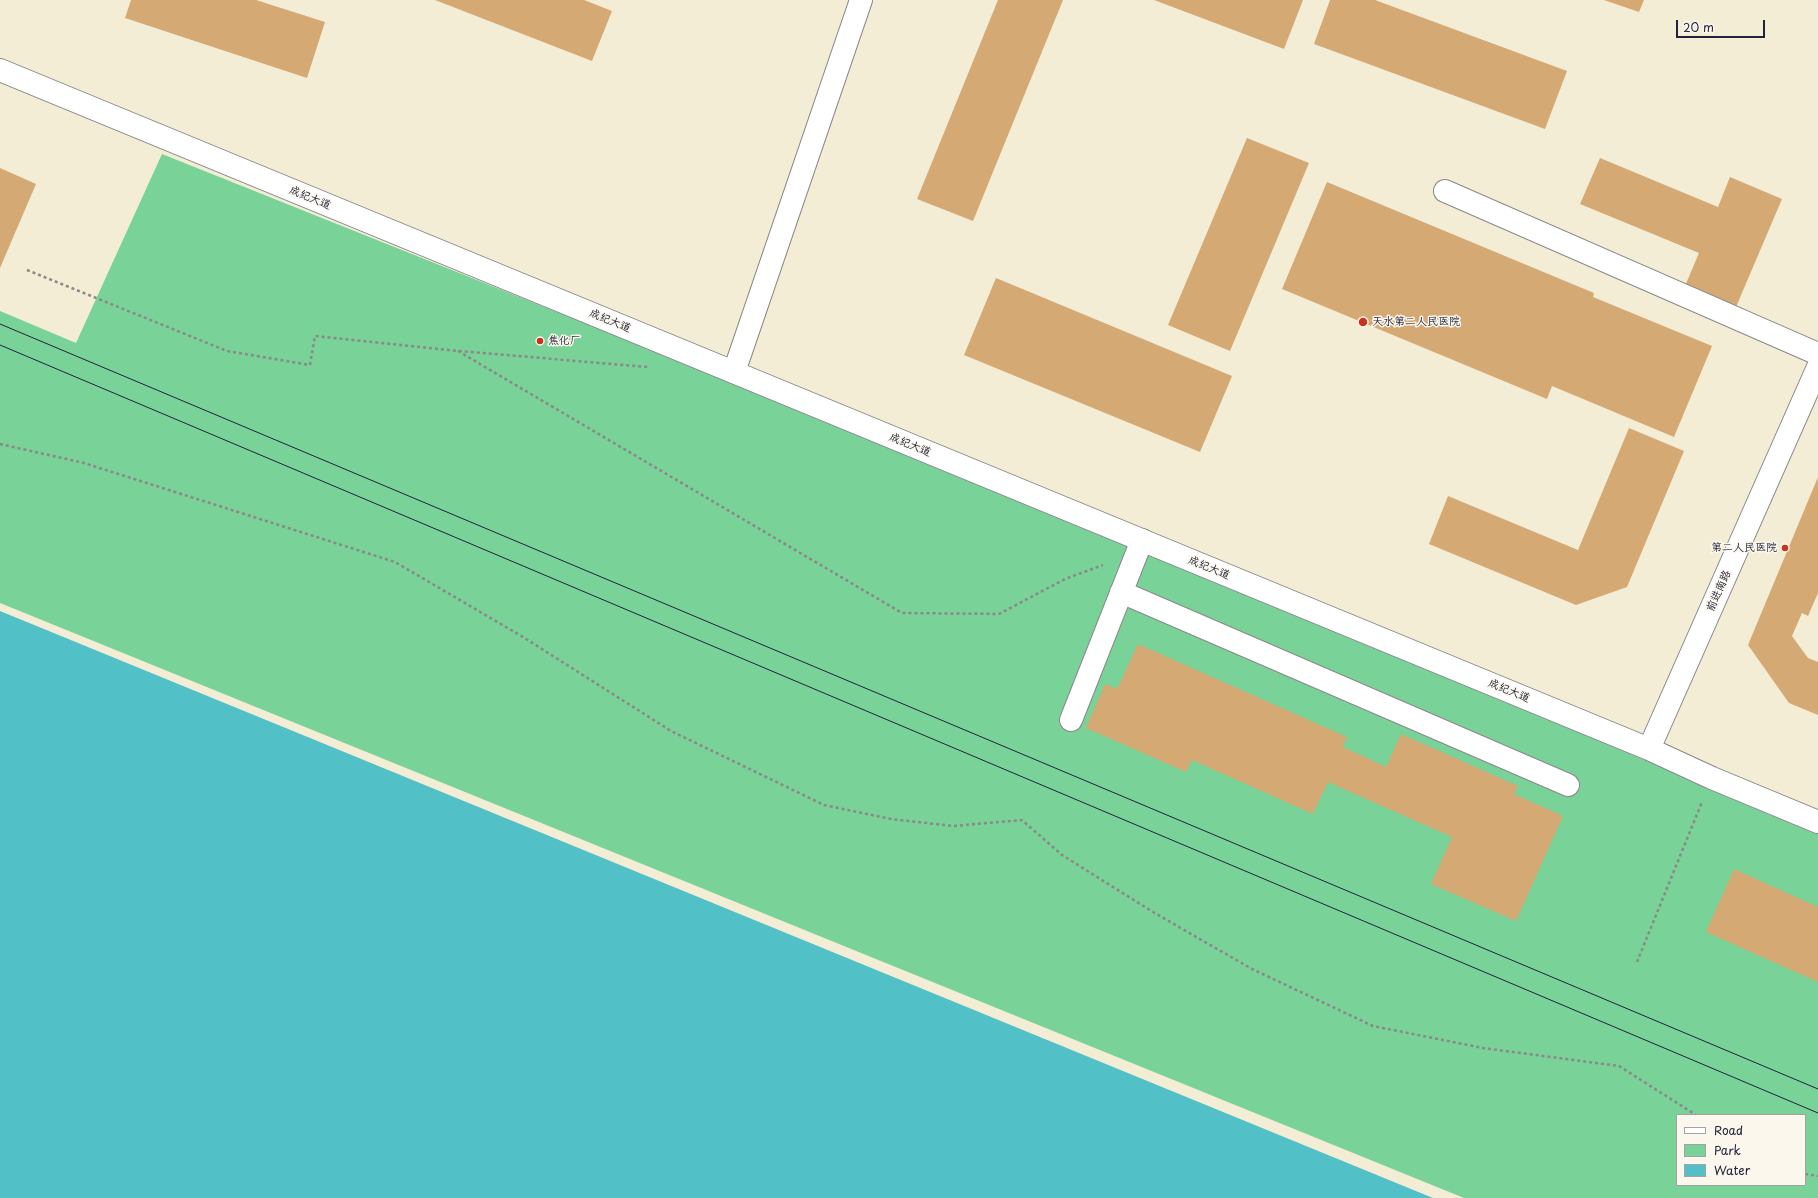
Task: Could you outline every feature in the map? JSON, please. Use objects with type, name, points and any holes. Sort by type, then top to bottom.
[{"type":"main road","points":[[734,372],[861,0]]},
{"type":"main road","name":"成纪大道","points":[[0,70],[1649,749],[1712,778],[1818,822]]},
{"type":"main road","points":[[1445,191],[1818,354]]},
{"type":"main road","name":"前进南路","points":[[1649,749],[1818,367]]},
{"type":"main road","points":[[1071,720],[1142,540]]},
{"type":"main road","points":[[1121,592],[1568,785]]},
{"type":"path","points":[[27,270],[227,351],[310,365],[316,336],[458,351],[654,368]]},
{"type":"path","points":[[458,351],[902,613],[1000,614],[1065,579],[1106,562]]},
{"type":"path","points":[[0,444],[84,463],[395,562],[523,637],[671,731],[824,805],[891,819],[953,826],[1022,820],[1062,855],[1153,912],[1252,969],[1373,1026],[1483,1048],[1619,1066],[1694,1114]]},
{"type":"path","points":[[1637,962],[1712,778]]},
{"type":"path","points":[[1806,1174],[1818,1176]]},
{"type":"green space","points":[[162,154],[1649,749],[1818,830],[1818,1198],[1464,1198],[0,603],[0,311],[76,343]]},
{"type":"water","points":[[0,611],[1433,1198],[0,1198]]},
{"type":"building","points":[[131,0],[256,0],[325,22],[307,78],[125,18]]},
{"type":"building","points":[[435,0],[584,0],[612,11],[592,61]]},
{"type":"building","points":[[998,0],[1063,0],[973,221],[917,199]]},
{"type":"building","points":[[1154,0],[1303,0],[1284,49]]},
{"type":"building","points":[[1330,0],[1375,0],[1567,71],[1545,129],[1314,44]]},
{"type":"building","points":[[1604,0],[1644,0],[1639,12]]},
{"type":"building","points":[[1247,138],[1309,163],[1230,351],[1168,325]]},
{"type":"building","points":[[1600,158],[1718,207],[1730,177],[1782,199],[1736,307],[1685,286],[1699,253],[1580,204]]},
{"type":"building","points":[[0,168],[36,184],[0,268]]},
{"type":"building","points":[[1327,182],[1594,293],[1593,297],[1712,346],[1674,437],[1552,386],[1547,399],[1282,289]]},
{"type":"building","points":[[996,278],[1232,376],[1200,452],[964,355]]},
{"type":"building","points":[[1629,428],[1684,451],[1627,587],[1576,605],[1429,544],[1448,496],[1578,550]]},
{"type":"building","points":[[1818,477],[1818,593],[1808,616],[1802,613],[1792,636],[1808,658],[1818,662],[1818,715],[1789,703],[1748,645]]},
{"type":"building","points":[[1138,644],[1347,737],[1343,747],[1386,767],[1401,734],[1518,786],[1514,794],[1563,816],[1516,921],[1431,884],[1452,837],[1328,782],[1313,814],[1192,760],[1186,772],[1086,728],[1105,684],[1117,689]]},
{"type":"building","points":[[1734,869],[1818,907],[1818,982],[1706,932]]},
{"type":"tram line","points":[[0,324],[1818,1089]]},
{"type":"tram line","points":[[0,345],[1818,1113]]},
{"type":"place","name":"天水第二人民医院","points":[[1363,322]]},
{"type":"place","name":"焦化厂","points":[[540,341]]},
{"type":"place","name":"第二人民医院","points":[[1785,548]]}]
